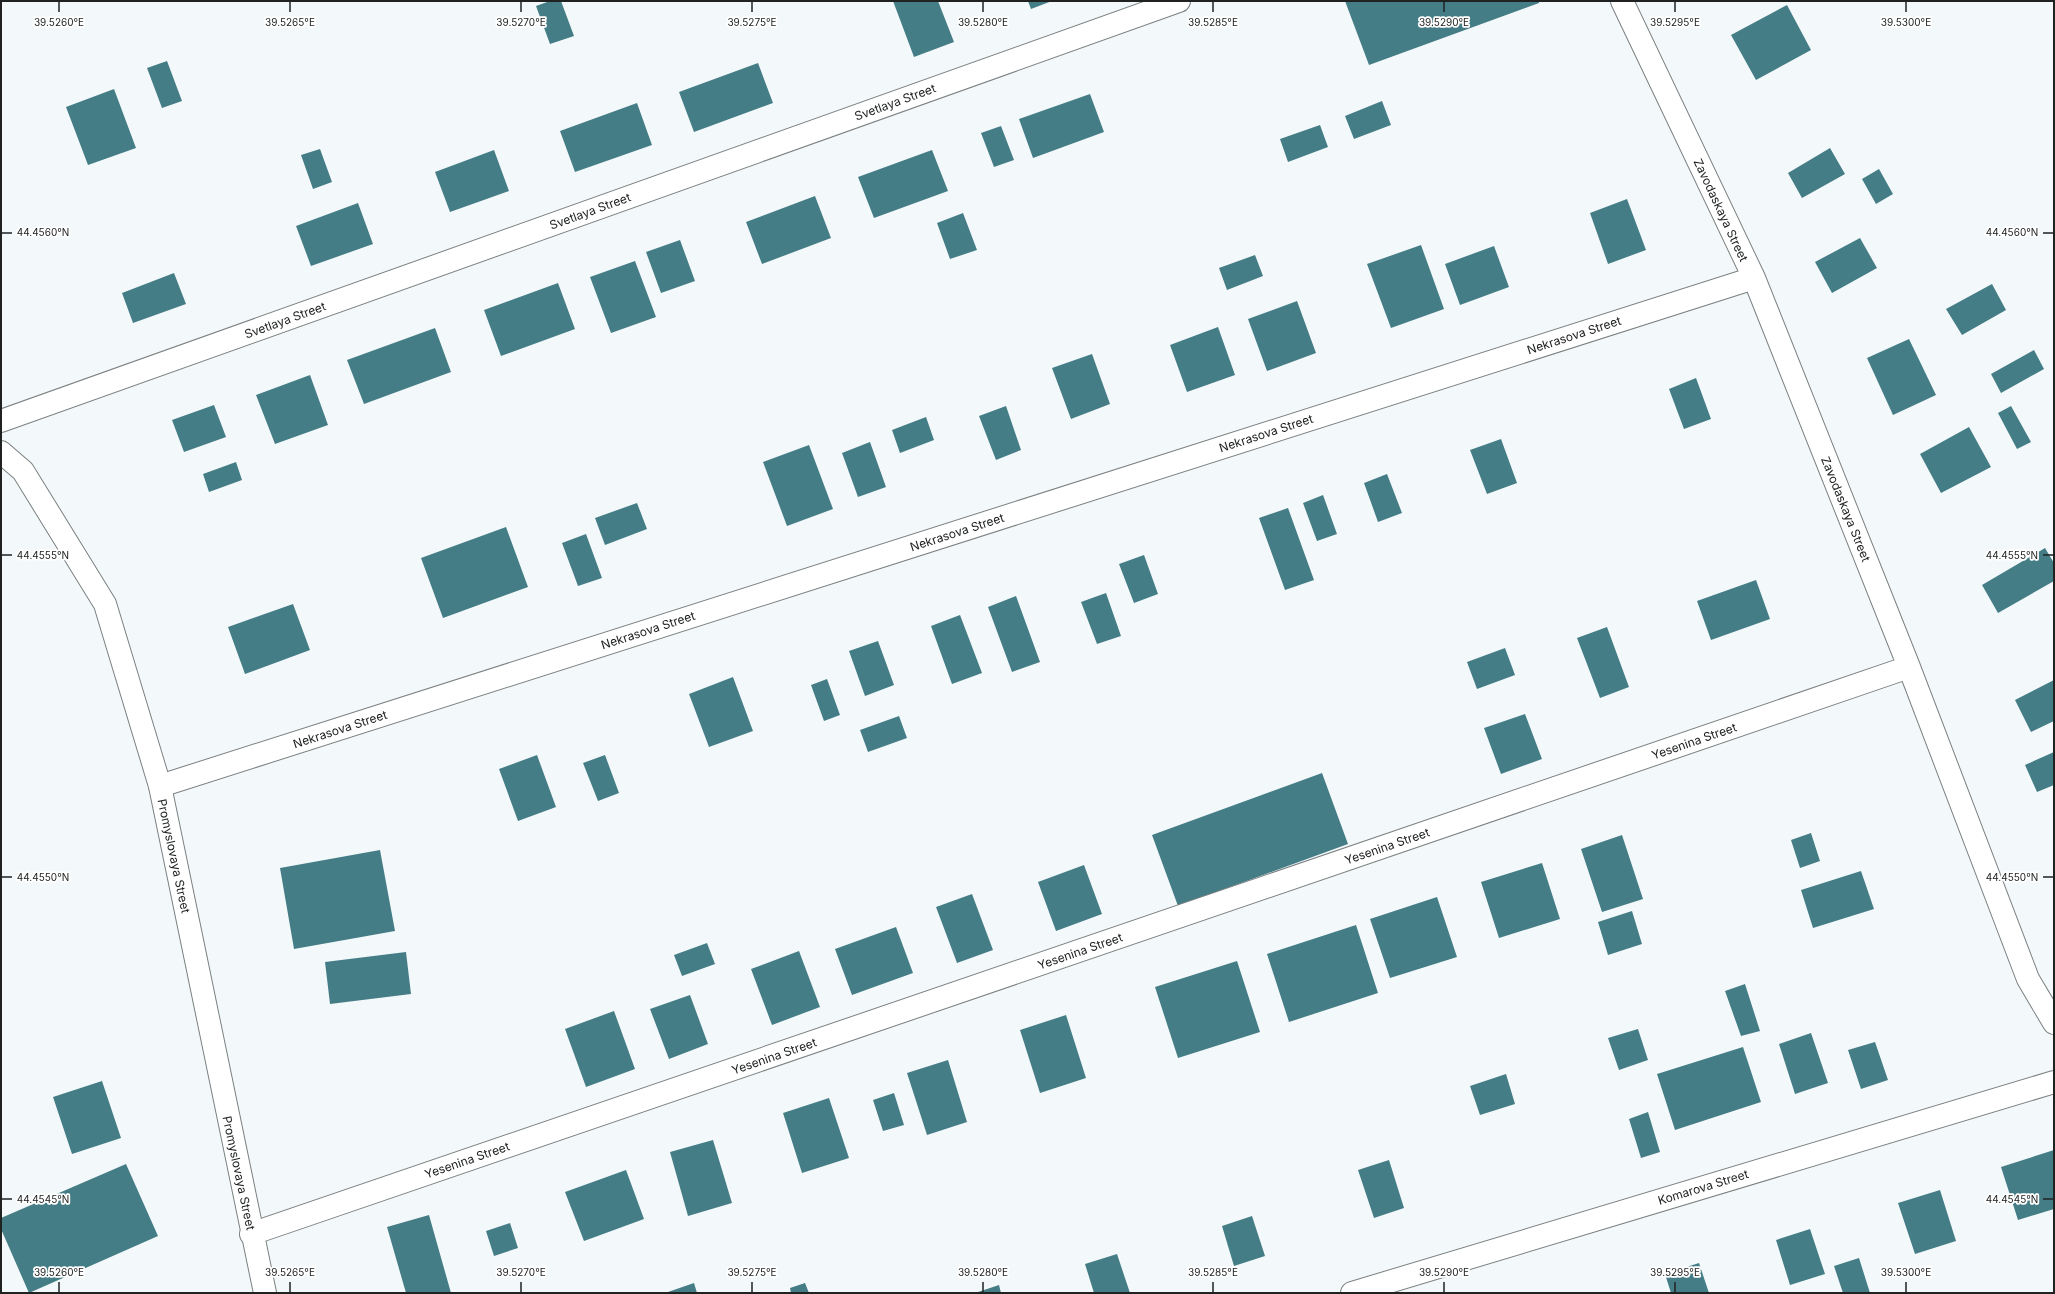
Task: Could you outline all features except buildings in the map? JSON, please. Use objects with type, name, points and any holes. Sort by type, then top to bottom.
[{"type":"street","name":"Svetlaya Street","points":[[1,421],[1179,1]]},
{"type":"street","name":"Zavodaskaya Street","points":[[1622,1],[1754,278],[1909,667],[2028,979],[2054,1022]]},
{"type":"street","name":"Nekrasova Street","points":[[160,786],[1754,278]]},
{"type":"street","name":"Promyslovaya Street","points":[[1,452],[23,471],[105,604],[160,786],[251,1234],[265,1293]]},
{"type":"street","name":"Yesenina Street","points":[[251,1234],[1909,667]]},
{"type":"street","name":"Komarova Street","points":[[1352,1293],[2054,1082]]}]
